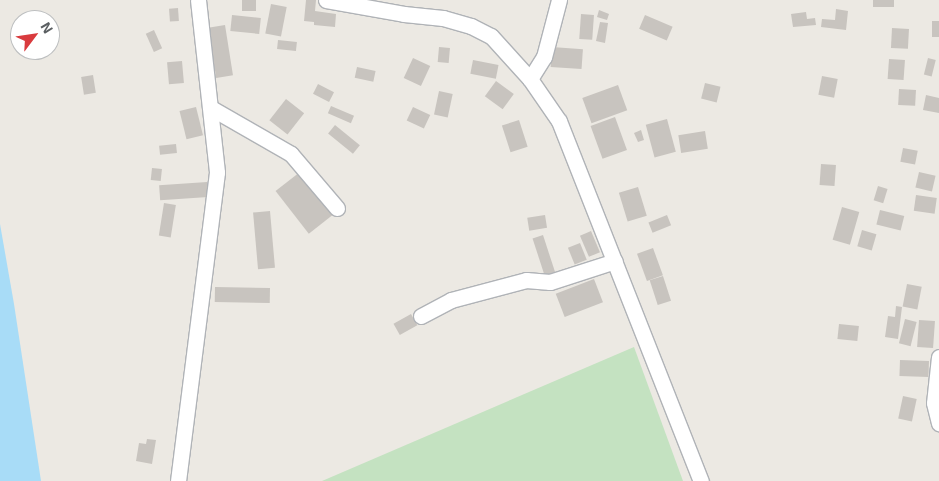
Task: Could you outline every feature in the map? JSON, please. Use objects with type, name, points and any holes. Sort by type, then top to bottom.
[{"type":"street","points":[[178,481],[217,172],[198,0]]},
{"type":"street","points":[[326,0],[404,14],[443,18],[471,26],[491,36],[530,79],[559,122],[701,481]]},
{"type":"street","points":[[530,79],[544,58],[559,0]]},
{"type":"street","points":[[210,108],[291,154],[337,208]]},
{"type":"street","points":[[421,316],[451,300],[526,280],[550,282],[615,261]]},
{"type":"street","points":[[939,357],[934,403],[939,423]]},
{"type":"green space","points":[[634,347],[683,481],[322,481]]},
{"type":"water","points":[[0,224],[14,304],[41,481],[0,481]]},
{"type":"building","points":[[242,0],[256,0],[256,11],[242,11]]},
{"type":"building","points":[[306,0],[316,0],[315,11],[336,14],[335,27],[314,25],[314,22],[304,21]]},
{"type":"building","points":[[873,0],[894,0],[894,7],[873,7]]},
{"type":"building","points":[[271,4],[287,7],[281,37],[265,33]]},
{"type":"building","points":[[178,8],[179,21],[170,22],[169,9]]},
{"type":"building","points":[[836,9],[848,11],[846,30],[821,27],[822,19],[835,20]]},
{"type":"building","points":[[599,10],[609,14],[607,20],[597,17]]},
{"type":"building","points":[[806,12],[807,19],[815,18],[816,25],[793,27],[791,14]]},
{"type":"building","points":[[581,14],[594,15],[592,40],[579,39]]},
{"type":"building","points":[[232,15],[261,18],[259,34],[230,31]]},
{"type":"building","points":[[645,15],[673,27],[667,41],[639,29]]},
{"type":"building","points":[[932,21],[939,21],[939,37],[932,37]]},
{"type":"building","points":[[600,22],[608,23],[605,43],[596,41]]},
{"type":"building","points":[[225,25],[233,75],[216,78],[208,28]]},
{"type":"building","points":[[892,28],[909,29],[908,49],[891,48]]},
{"type":"building","points":[[154,30],[162,48],[154,52],[146,34]]},
{"type":"building","points":[[278,40],[297,42],[296,51],[277,49]]},
{"type":"building","points":[[439,47],[450,48],[449,63],[438,62]]},
{"type":"building","points":[[552,47],[583,49],[582,69],[551,67]]},
{"type":"building","points":[[413,58],[430,66],[421,86],[404,78]]},
{"type":"building","points":[[928,58],[936,60],[932,76],[924,74]]},
{"type":"building","points":[[889,59],[905,60],[904,80],[888,79]]},
{"type":"building","points":[[473,60],[499,65],[496,79],[470,74]]},
{"type":"building","points":[[182,61],[184,83],[169,84],[167,62]]},
{"type":"building","points":[[357,67],[376,71],[373,82],[355,78]]},
{"type":"building","points":[[93,75],[96,93],[84,95],[81,77]]},
{"type":"building","points":[[822,76],[838,79],[834,98],[818,95]]},
{"type":"building","points":[[496,81],[514,94],[503,109],[485,96]]},
{"type":"building","points":[[705,83],[721,87],[717,102],[701,99]]},
{"type":"building","points":[[318,84],[334,92],[329,102],[313,94]]},
{"type":"building","points":[[618,85],[627,110],[592,123],[582,98]]},
{"type":"building","points":[[899,89],[916,90],[915,106],[898,105]]},
{"type":"building","points":[[439,91],[453,94],[448,117],[434,114]]},
{"type":"building","points":[[926,95],[939,98],[939,113],[923,110]]},
{"type":"building","points":[[286,99],[304,113],[288,134],[269,120]]},
{"type":"building","points":[[331,106],[354,116],[351,123],[328,113]]},
{"type":"building","points":[[196,107],[203,135],[187,139],[180,111]]},
{"type":"building","points":[[413,107],[430,115],[424,129],[407,121]]},
{"type":"building","points":[[615,117],[627,150],[603,159],[591,126]]},
{"type":"building","points":[[667,119],[676,152],[655,158],[646,125]]},
{"type":"building","points":[[519,120],[528,147],[511,152],[502,126]]},
{"type":"building","points":[[335,125],[360,145],[353,154],[328,134]]},
{"type":"building","points":[[641,130],[644,140],[638,142],[634,133]]},
{"type":"building","points":[[705,131],[708,149],[681,153],[678,135]]},
{"type":"building","points":[[176,144],[177,153],[160,155],[159,146]]},
{"type":"building","points":[[903,148],[918,151],[915,165],[900,162]]},
{"type":"building","points":[[821,164],[836,165],[834,186],[820,185]]},
{"type":"building","points":[[152,168],[162,169],[161,181],[151,180]]},
{"type":"building","points":[[300,172],[333,215],[309,234],[276,191]]},
{"type":"building","points":[[919,172],[936,176],[932,191],[915,188]]},
{"type":"building","points":[[207,182],[208,197],[160,200],[159,185]]},
{"type":"building","points":[[878,186],[888,189],[883,203],[874,200]]},
{"type":"building","points":[[638,187],[647,216],[628,222],[619,193]]},
{"type":"building","points":[[916,195],[937,198],[935,214],[914,211]]},
{"type":"building","points":[[164,203],[176,205],[171,237],[159,236]]},
{"type":"building","points":[[842,207],[859,212],[850,245],[833,240]]},
{"type":"building","points":[[880,210],[904,216],[901,231],[876,225]]},
{"type":"building","points":[[270,211],[275,268],[258,269],[253,212]]},
{"type":"building","points":[[545,215],[547,228],[529,231],[527,218]]},
{"type":"building","points":[[667,215],[671,225],[653,233],[648,222]]},
{"type":"building","points":[[862,230],[876,234],[872,250],[857,246]]},
{"type":"building","points":[[591,231],[600,252],[589,257],[580,236]]},
{"type":"building","points":[[543,235],[555,272],[545,275],[533,238]]},
{"type":"building","points":[[580,243],[587,260],[575,265],[568,248]]},
{"type":"building","points":[[653,248],[663,275],[647,281],[637,254]]},
{"type":"building","points":[[663,276],[671,301],[658,305],[650,280]]},
{"type":"building","points":[[594,279],[603,302],[565,317],[556,294]]},
{"type":"building","points":[[907,284],[922,287],[917,309],[903,307]]},
{"type":"building","points":[[215,287],[270,288],[270,303],[215,302]]},
{"type":"building","points":[[896,306],[902,307],[898,339],[885,337],[888,316],[895,317]]},
{"type":"building","points":[[411,314],[417,325],[400,335],[394,324]]},
{"type":"building","points":[[905,319],[917,322],[911,346],[899,343]]},
{"type":"building","points":[[919,320],[935,321],[933,348],[917,347]]},
{"type":"building","points":[[839,324],[859,326],[857,341],[837,339]]},
{"type":"building","points":[[900,360],[929,361],[928,377],[899,376]]},
{"type":"building","points":[[903,396],[917,399],[912,421],[898,418]]},
{"type":"building","points":[[147,439],[156,440],[152,464],[136,461],[139,443],[146,444]]}]
